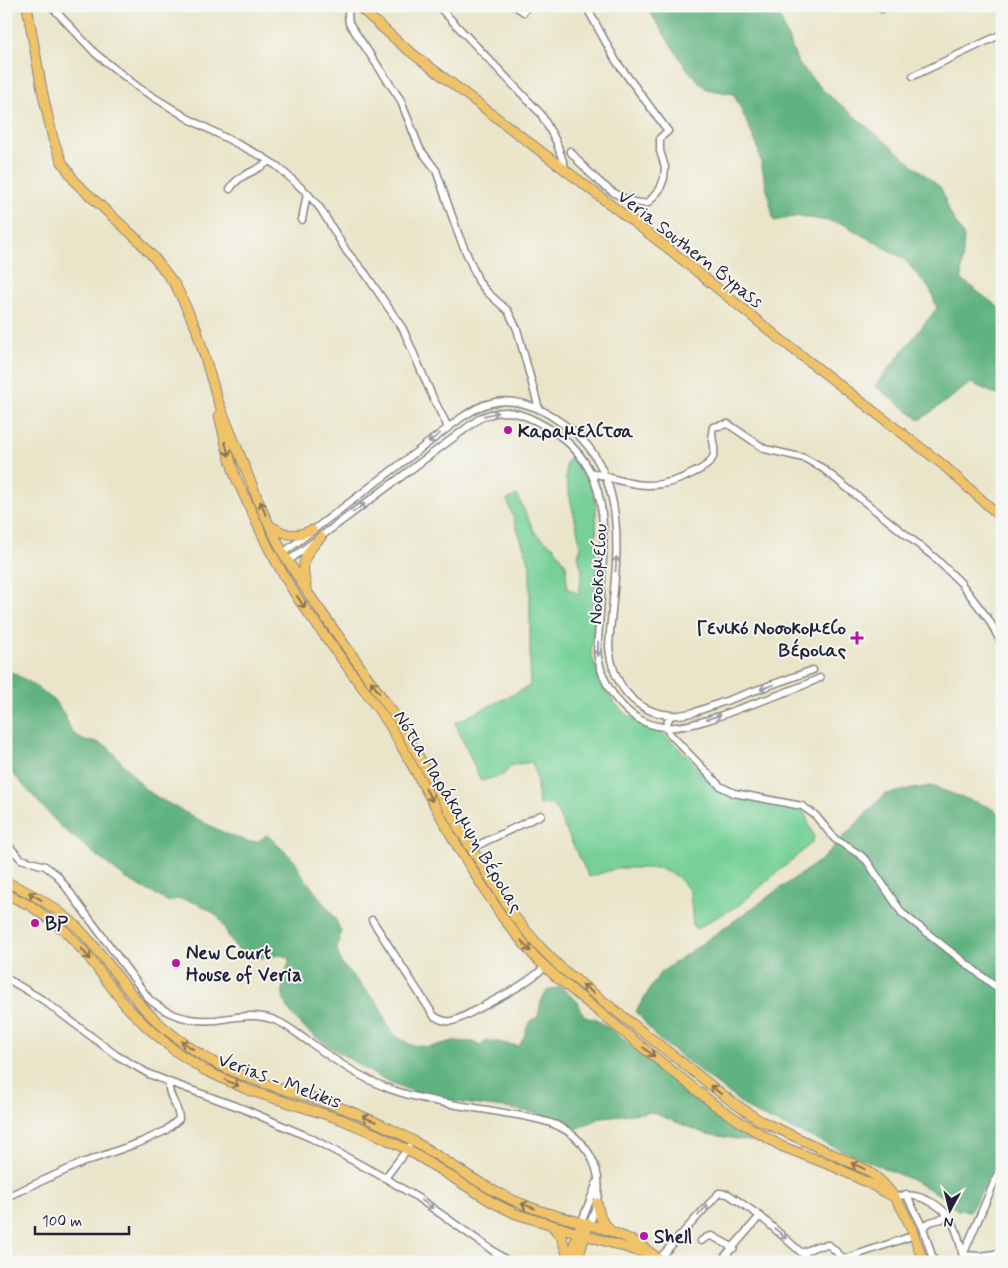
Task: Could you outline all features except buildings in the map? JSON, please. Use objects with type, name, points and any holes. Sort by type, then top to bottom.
[{"type":"main road","name":"Νότια Παράκαμψη Βέροιας","points":[[27,6],[42,90],[55,146],[62,162],[76,183],[138,240],[158,261],[176,286],[196,328],[218,402],[285,557],[308,593],[398,720],[472,848],[514,916],[561,968],[738,1106],[759,1120],[867,1170],[882,1182],[905,1213],[924,1262]]},
{"type":"main road","name":"Veria Southern Bypass","points":[[358,6],[404,46],[942,464],[1002,518]]},
{"type":"main road","name":"Νότια Παράκαμψη Βέροιας","points":[[218,402],[217,410],[235,476],[275,560],[298,599],[388,724],[459,849],[503,918],[534,956],[715,1105],[760,1136],[868,1182],[894,1198]]},
{"type":"main road","points":[[270,525],[285,534],[293,536],[312,530]]},
{"type":"main road","points":[[308,593],[303,570],[304,563],[310,549],[321,538]]},
{"type":"main road","points":[[275,560],[285,557]]},
{"type":"main road","name":"Verias - Melikis","points":[[6,882],[36,896],[73,923],[154,1020],[180,1041],[209,1060],[253,1080],[343,1108],[383,1125],[413,1140],[508,1198],[533,1208],[586,1222],[611,1231],[635,1242],[658,1260]]},
{"type":"main road","name":"Verias - Melikis","points":[[6,894],[31,906],[65,931],[87,955],[125,1005],[159,1038],[204,1070],[240,1087],[340,1119],[408,1150],[492,1202],[516,1214],[582,1233],[658,1260]]},
{"type":"main road","points":[[597,1203],[602,1219],[611,1231]]},
{"type":"main road","points":[[573,1260],[586,1222]]},
{"type":"main road","points":[[551,1225],[561,1236],[573,1260]]},
{"type":"main road","points":[[573,1260],[588,1244],[596,1241],[606,1241]]},
{"type":"street","points":[[51,6],[96,54],[139,88],[189,119],[245,146],[269,161],[306,193],[320,208],[347,252],[365,273],[403,329],[433,398],[448,427]]},
{"type":"street","points":[[350,6],[348,14],[349,23],[400,99],[420,149],[436,170],[459,236],[479,282],[508,311],[517,328],[539,409]]},
{"type":"street","points":[[438,6],[541,114],[552,133],[565,163],[566,170]]},
{"type":"street","points":[[515,6],[524,12]]},
{"type":"street","points":[[570,151],[596,180],[627,199],[640,204],[648,203],[660,189],[664,178],[665,167],[660,151],[660,138],[668,131],[616,61],[586,6]]},
{"type":"street","points":[[874,6],[882,9],[888,6]]},
{"type":"street","points":[[913,76],[1002,34]]},
{"type":"street","points":[[230,189],[233,183],[244,175],[261,168],[269,161]]},
{"type":"street","points":[[302,220],[306,193]]},
{"type":"street","name":"Νοσοκομείου","points":[[285,557],[312,530],[448,427],[477,408],[491,402],[505,401],[529,405],[566,425],[580,437],[598,461],[613,502],[617,542],[609,646],[610,657],[618,683],[627,695],[650,709],[671,715],[695,712],[813,670]]},
{"type":"street","name":"Νοσοκομείου","points":[[285,557],[321,538],[480,418],[504,411],[517,413],[529,417],[557,433],[571,444],[590,472],[599,496],[604,531],[597,652],[599,667],[608,688],[635,717],[665,727],[692,724],[770,699],[820,678]]},
{"type":"street","points":[[590,472],[642,486],[662,485],[684,478],[704,467],[713,459],[715,449],[711,435],[713,428],[728,424],[765,449],[804,458],[822,468],[927,551],[971,595],[989,620],[1002,644]]},
{"type":"street","points":[[671,715],[665,727],[720,786],[742,794],[802,806],[815,814],[835,839],[867,861],[902,914],[1002,990]]},
{"type":"street","points":[[472,848],[541,815]]},
{"type":"street","points":[[6,843],[21,858],[44,866],[57,875],[149,1000],[178,1017],[193,1020],[243,1015],[280,1022],[333,1059],[387,1088],[407,1095],[523,1116],[556,1125],[574,1135],[587,1149],[593,1159],[598,1181],[597,1203],[586,1222]]},
{"type":"street","points":[[372,920],[434,1016],[441,1020],[454,1021],[461,1018],[530,981],[546,967]]},
{"type":"street","points":[[6,978],[43,1000],[116,1055],[169,1082],[244,1109],[292,1129],[385,1178],[418,1198],[509,1262]]},
{"type":"street","points":[[6,1197],[82,1163],[141,1142],[165,1131],[179,1120],[168,1090],[169,1082]]},
{"type":"street","points":[[385,1178],[408,1150],[413,1140]]},
{"type":"street","points":[[964,1259],[1002,1164]]},
{"type":"street","points":[[586,1222],[598,1181]]},
{"type":"street","points":[[658,1260],[712,1199],[720,1193],[728,1194],[760,1216],[812,1262]]},
{"type":"street","points":[[906,1194],[923,1228],[934,1262]]},
{"type":"street","points":[[894,1198],[906,1194],[918,1196],[949,1217],[956,1232],[964,1259]]},
{"type":"street","points":[[720,1262],[760,1216]]},
{"type":"street","points":[[923,1228],[930,1222],[949,1217]]},
{"type":"street","points":[[802,1253],[816,1246],[829,1245],[844,1261],[915,1235]]},
{"type":"street","points":[[701,1242],[712,1236],[734,1248]]},
{"type":"street","points":[[964,1259],[1002,1253]]},
{"type":"street","points":[[725,1256],[734,1262]]},
{"type":"green space","points":[[646,6],[772,6],[780,18],[798,63],[824,91],[941,188],[950,213],[964,237],[961,279],[1002,310],[1002,397],[971,383],[920,420],[875,386],[937,308],[931,291],[904,259],[843,224],[799,216],[774,221],[757,145],[734,94],[706,89],[686,68]]},
{"type":"green space","points":[[570,456],[579,460],[590,484],[596,505],[597,594],[591,652],[604,690],[621,710],[638,722],[662,733],[717,786],[738,798],[800,809],[805,814],[814,837],[812,843],[739,905],[696,929],[693,925],[690,891],[678,877],[658,868],[618,868],[589,877],[553,804],[539,805],[536,775],[532,762],[512,765],[503,775],[481,781],[455,723],[530,686],[530,565],[507,500],[517,495],[535,533],[555,548],[566,565],[567,588],[579,594],[582,571],[578,555],[581,547],[566,480],[566,463]]},
{"type":"green space","points":[[6,669],[31,683],[54,700],[64,714],[72,732],[84,741],[95,741],[108,747],[146,790],[224,833],[249,842],[259,841],[267,835],[296,862],[300,872],[335,918],[341,932],[337,949],[341,963],[379,1005],[394,1035],[411,1045],[430,1047],[453,1041],[473,1042],[481,1045],[488,1040],[518,1046],[530,1022],[538,1017],[541,1001],[547,991],[561,987],[578,1002],[584,1016],[591,1019],[595,1018],[612,1030],[726,1120],[761,1143],[706,1134],[651,1112],[602,1117],[576,1129],[560,1121],[527,1112],[457,1102],[419,1093],[378,1076],[337,1052],[299,1023],[286,1005],[283,986],[290,958],[281,955],[260,958],[243,956],[231,940],[220,919],[214,913],[187,900],[180,899],[169,902],[125,878],[61,827],[6,766]]},
{"type":"green space","points":[[931,786],[989,807],[1002,816],[1002,1143],[990,1176],[970,1211],[957,1210],[945,1198],[912,1180],[754,1113],[656,1037],[636,1011],[660,973],[822,859],[885,794]]},
{"type":"place","name":"Καραμελίτσα","points":[[508,430]]},
{"type":"place","name":"Γενικό Νοσοκομείο Βέροιας","points":[[857,638]]},
{"type":"place","name":"BP","points":[[35,923]]},
{"type":"place","name":"New Court House of Veria","points":[[176,963]]},
{"type":"place","name":"Shell","points":[[644,1236]]}]
